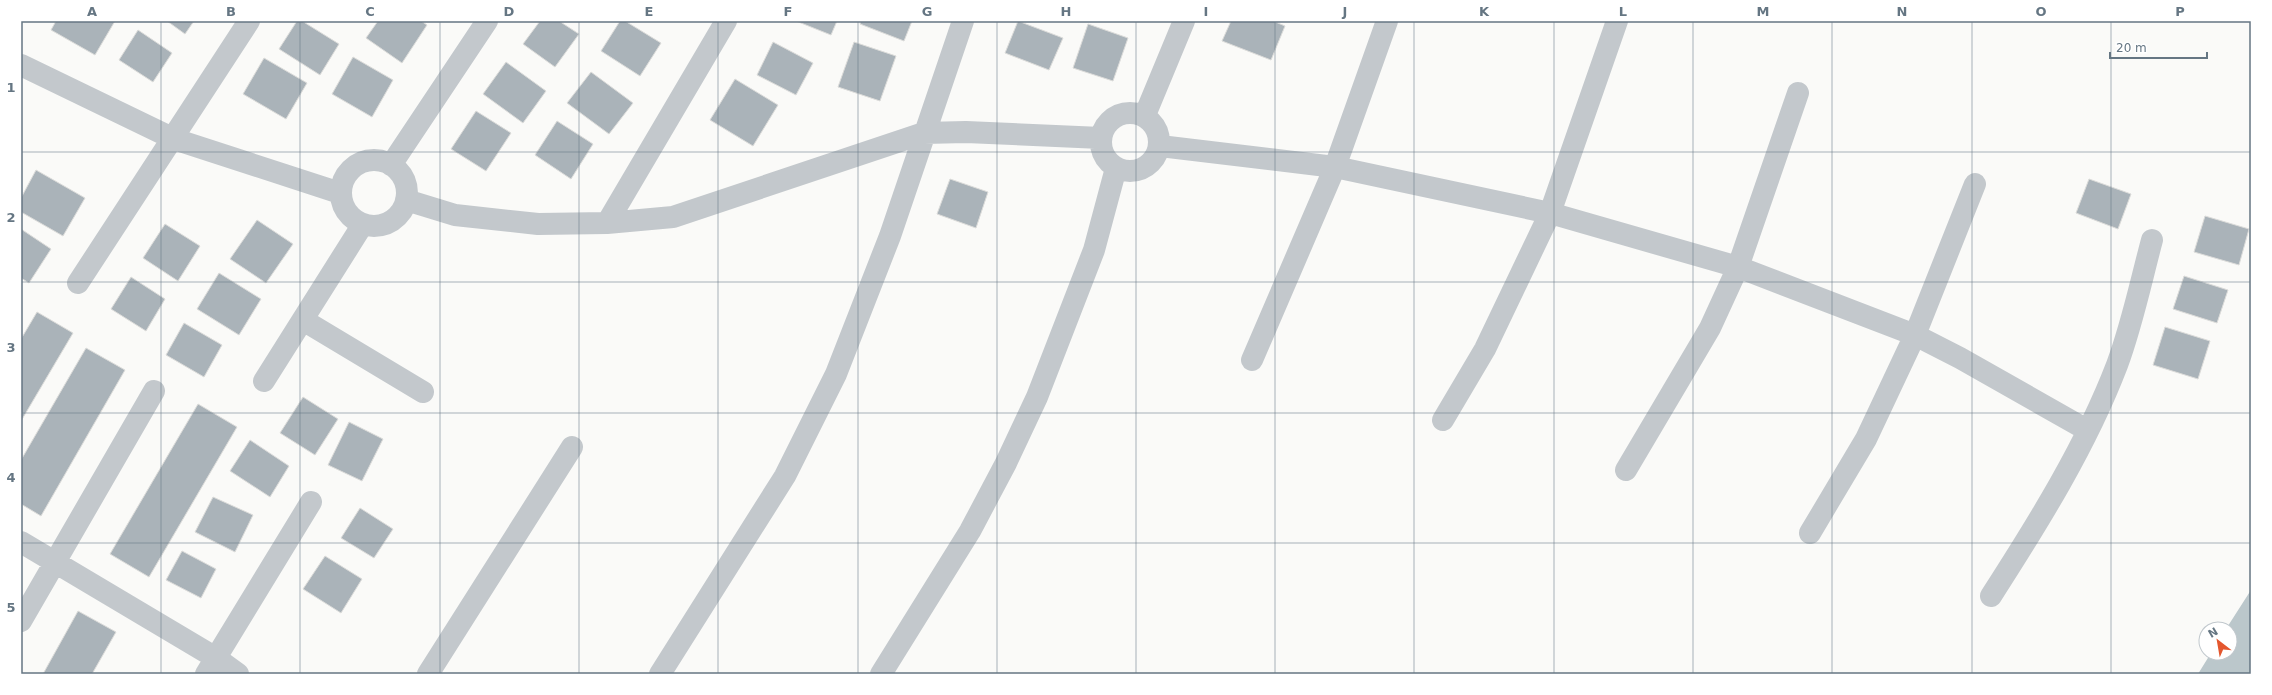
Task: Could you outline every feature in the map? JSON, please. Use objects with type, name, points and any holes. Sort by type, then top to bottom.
[{"type":"street","points":[[78,283],[174,139],[249,21]]},
{"type":"street","points":[[391,164],[487,21]]},
{"type":"street","points":[[607,223],[726,21]]},
{"type":"street","points":[[660,674],[786,476],[836,374],[890,236],[963,21]]},
{"type":"street","points":[[1145,115],[1184,21]]},
{"type":"street","points":[[1252,360],[1336,167],[1387,21]]},
{"type":"street","points":[[1443,420],[1485,349],[1550,213],[1617,21]]},
{"type":"street","points":[[21,65],[174,139],[340,192]]},
{"type":"street","points":[[1626,470],[1710,328],[1738,267],[1798,93]]},
{"type":"street","points":[[1134,112],[1145,115],[1154,123],[1160,134],[1160,146],[1155,159],[1144,168],[1130,171],[1116,168],[1107,161],[1102,150],[1101,138],[1105,127],[1112,118],[1122,113],[1134,112]]},
{"type":"street","points":[[406,200],[462,215],[538,224],[607,223],[673,217],[924,133],[966,132],[1101,138]]},
{"type":"street","points":[[1160,146],[1336,167],[1550,213],[1738,267],[1914,335],[1960,358],[2087,430]]},
{"type":"street","points":[[378,160],[391,164],[401,174],[406,186],[406,200],[401,213],[390,222],[377,226],[363,224],[351,218],[343,206],[340,192],[344,179],[352,168],[364,161],[378,160]]},
{"type":"street","points":[[881,674],[970,531],[1006,463],[1037,396],[1094,250],[1116,168]]},
{"type":"street","points":[[1810,533],[1866,439],[1914,335],[1975,184]]},
{"type":"street","points":[[264,381],[363,224]]},
{"type":"street","points":[[1992,596],[2033,531],[2087,430],[2117,364],[2152,240]]},
{"type":"street","points":[[303,320],[423,392]]},
{"type":"street","points":[[21,621],[154,392]]},
{"type":"street","points":[[428,674],[572,447]]},
{"type":"street","points":[[211,666],[311,502]]},
{"type":"street","points":[[21,542],[211,666],[238,674]]},
{"type":"shaded area","points":[[2251,590],[2251,674],[2198,674],[2206,661],[2238,661],[2238,621],[2231,621]]},
{"type":"building","points":[[56,21],[115,21],[95,55],[51,30]]},
{"type":"building","points":[[167,21],[194,21],[185,34]]},
{"type":"building","points":[[297,21],[302,21],[339,44],[320,75],[279,49]]},
{"type":"building","points":[[378,21],[421,21],[427,25],[402,63],[366,38]]},
{"type":"building","points":[[540,21],[559,21],[579,34],[555,67],[523,44]]},
{"type":"building","points":[[620,21],[625,21],[661,43],[640,76],[601,51]]},
{"type":"building","points":[[796,21],[837,21],[831,35]]},
{"type":"building","points":[[861,21],[912,21],[904,41],[860,24]]},
{"type":"building","points":[[1018,21],[1063,38],[1049,70],[1005,53]]},
{"type":"building","points":[[1231,21],[1273,21],[1285,26],[1271,60],[1222,41]]},
{"type":"building","points":[[1088,24],[1128,38],[1113,81],[1073,68]]},
{"type":"building","points":[[138,30],[172,53],[153,82],[119,60]]},
{"type":"building","points":[[773,42],[813,63],[796,95],[757,75]]},
{"type":"building","points":[[854,42],[896,56],[880,101],[838,87]]},
{"type":"building","points":[[353,57],[393,80],[372,117],[332,94]]},
{"type":"building","points":[[264,58],[307,83],[286,119],[243,94]]},
{"type":"building","points":[[506,62],[546,91],[523,123],[483,94]]},
{"type":"building","points":[[591,72],[633,103],[609,134],[567,103]]},
{"type":"building","points":[[735,79],[778,105],[753,146],[710,120]]},
{"type":"building","points":[[476,111],[511,133],[486,171],[451,149]]},
{"type":"building","points":[[557,121],[593,144],[571,179],[535,155]]},
{"type":"building","points":[[36,170],[85,198],[63,236],[21,212],[21,198]]},
{"type":"building","points":[[950,179],[988,192],[976,228],[937,214]]},
{"type":"building","points":[[2089,179],[2131,194],[2118,229],[2076,213]]},
{"type":"building","points":[[2205,216],[2249,229],[2239,265],[2194,252]]},
{"type":"building","points":[[257,220],[293,244],[266,283],[230,259]]},
{"type":"building","points":[[165,224],[200,246],[178,281],[143,258]]},
{"type":"building","points":[[21,229],[51,249],[29,283],[21,278]]},
{"type":"building","points":[[219,273],[261,299],[239,335],[197,309]]},
{"type":"building","points":[[2184,276],[2228,290],[2217,323],[2173,309]]},
{"type":"building","points":[[131,277],[165,299],[146,331],[111,309]]},
{"type":"building","points":[[37,312],[73,333],[21,421],[21,339]]},
{"type":"building","points":[[184,323],[222,345],[204,377],[166,355]]},
{"type":"building","points":[[2165,327],[2210,341],[2198,379],[2153,365]]},
{"type":"building","points":[[86,348],[125,370],[41,516],[21,504],[21,460]]},
{"type":"building","points":[[303,397],[338,419],[315,455],[280,433]]},
{"type":"building","points":[[198,404],[237,427],[149,577],[110,554]]},
{"type":"building","points":[[349,422],[383,439],[362,481],[328,465]]},
{"type":"building","points":[[250,440],[289,466],[270,497],[230,471]]},
{"type":"building","points":[[213,497],[253,515],[235,552],[195,532]]},
{"type":"building","points":[[360,508],[393,529],[374,558],[341,538]]},
{"type":"building","points":[[182,551],[216,569],[201,598],[166,580]]},
{"type":"building","points":[[325,556],[362,579],[341,613],[303,589]]},
{"type":"building","points":[[78,611],[116,632],[92,674],[43,674]]}]
